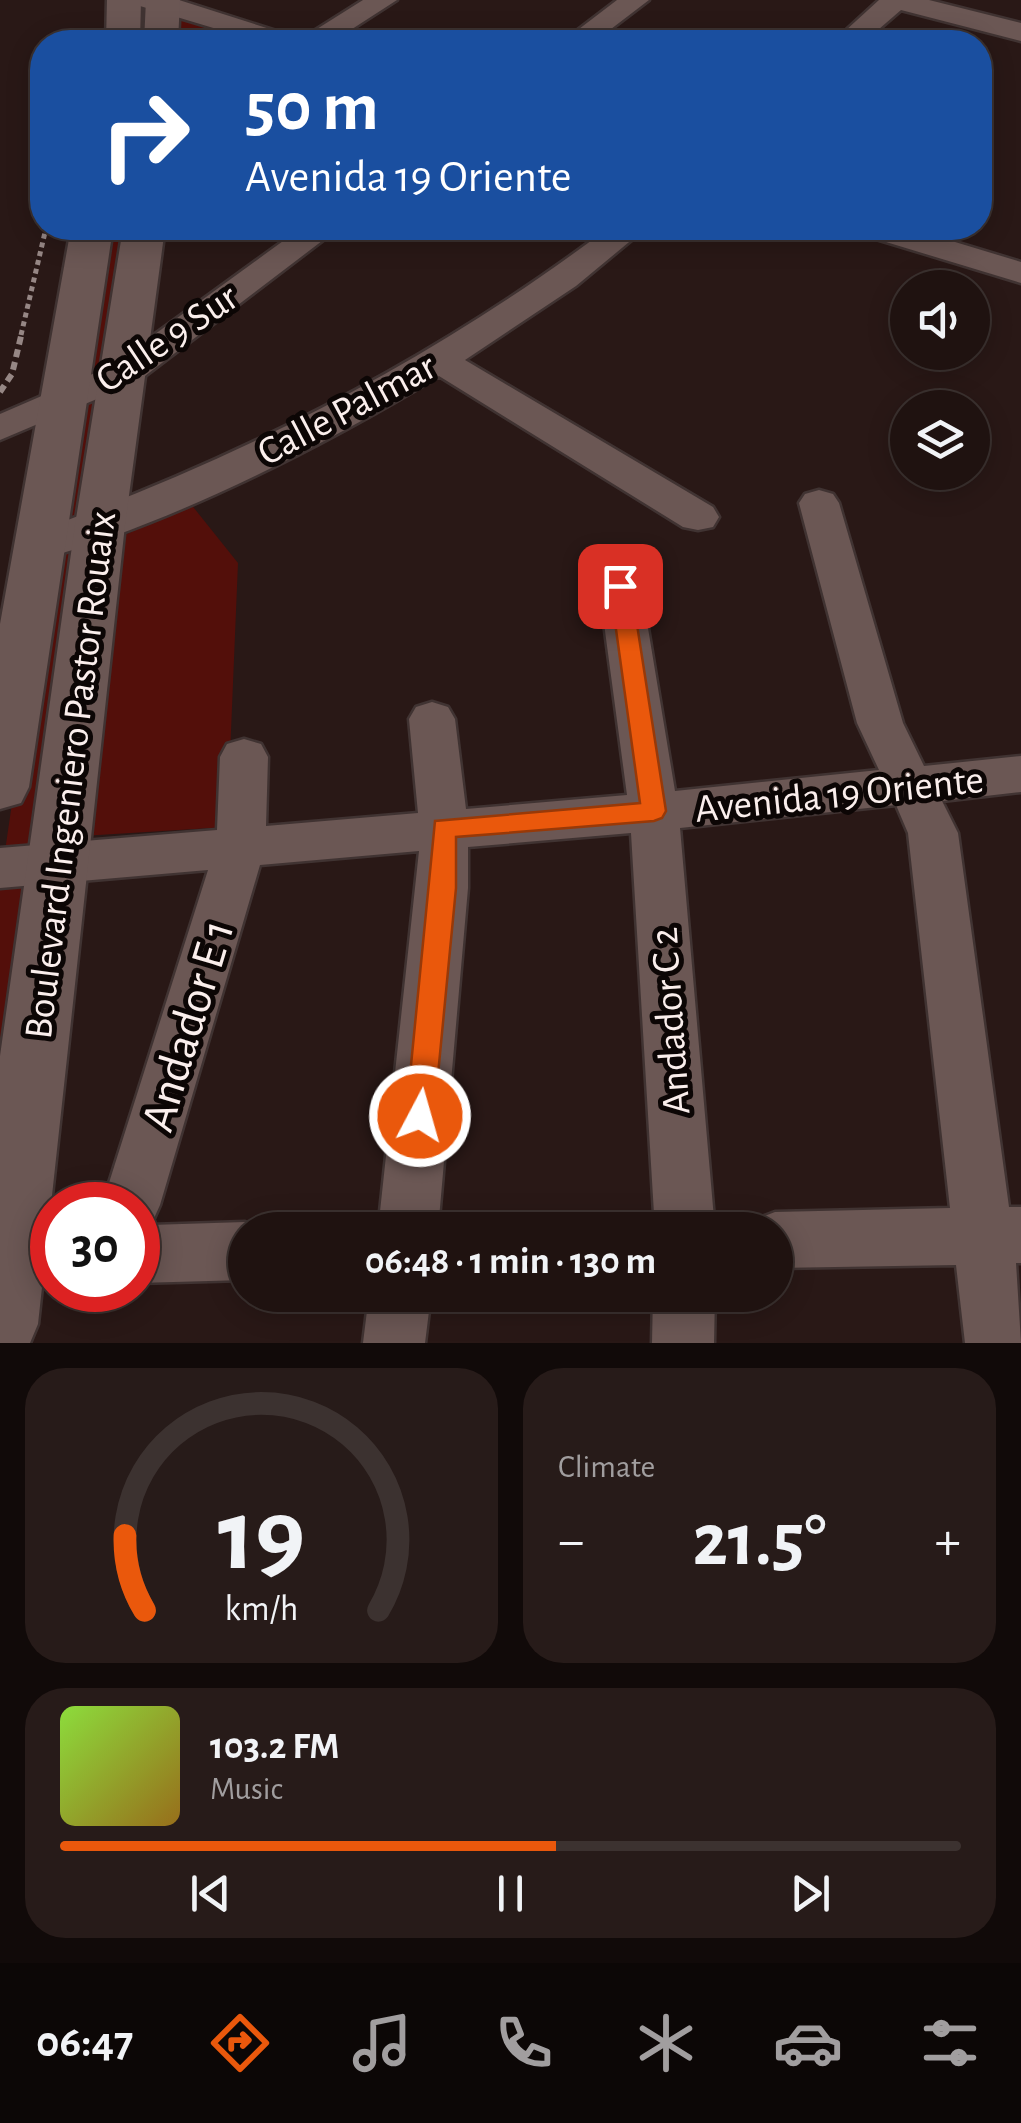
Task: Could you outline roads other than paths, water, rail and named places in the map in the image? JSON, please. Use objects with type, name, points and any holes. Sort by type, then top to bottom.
[{"type":"street","points":[[123,30],[124,0]]},
{"type":"street","points":[[161,30],[159,0],[252,30]]},
{"type":"street","points":[[333,30],[383,0]]},
{"type":"street","points":[[593,30],[635,0]]},
{"type":"street","points":[[861,30],[896,0],[1021,32]]},
{"type":"street","points":[[1005,0],[1021,4]]},
{"type":"street","name":"Boulevard Ingeniero Pastor Rouaix","points":[[0,787],[90,240]]},
{"type":"street","name":"Boulevard Ingeniero Pastor Rouaix","points":[[0,1324],[20,1254],[60,861],[100,525],[142,240]]},
{"type":"street","name":"Calle 9 Sur","points":[[0,428],[124,374],[306,240]]},
{"type":"street","name":"Calle Palmar","points":[[39,546],[178,494],[283,444],[438,360],[582,266],[614,240]]},
{"type":"street","points":[[913,240],[1021,274]]},
{"type":"street","points":[[438,360],[698,518]]},
{"type":"street","points":[[819,504],[880,724],[934,833],[1002,1236],[996,1343]]},
{"type":"street","name":"Andador C 2","points":[[620,586],[654,811],[684,1212]]},
{"type":"street","points":[[410,1212],[443,888],[444,828],[432,720]]},
{"type":"street","name":"Andador E 1","points":[[139,1182],[242,845],[244,757]]},
{"type":"street","name":"Avenida 19 Oriente","points":[[0,868],[654,811],[1021,774]]},
{"type":"street","points":[[793,1240],[1002,1236]]},
{"type":"street","points":[[160,1253],[228,1251]]},
{"type":"street","points":[[394,1343],[398,1312]]},
{"type":"street","points":[[683,1343],[684,1312]]}]
